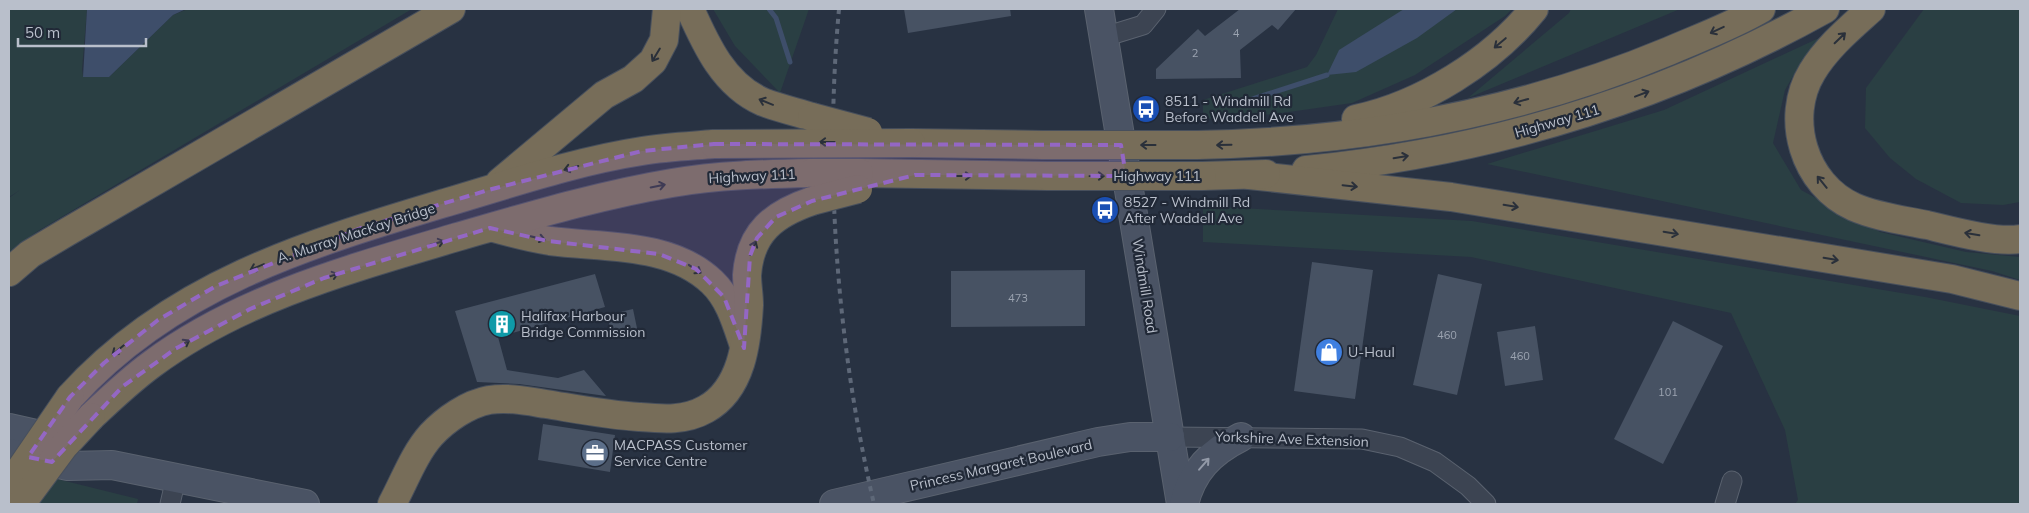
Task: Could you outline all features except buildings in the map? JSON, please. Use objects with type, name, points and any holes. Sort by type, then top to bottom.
[{"type":"highway","points":[[9,272],[30,254],[67,232],[452,9]]},
{"type":"highway","points":[[492,189],[604,95],[633,79],[653,61],[664,40],[667,9]]},
{"type":"highway","points":[[690,9],[705,42],[726,74],[762,101],[812,117],[911,143]]},
{"type":"highway","points":[[1251,144],[1379,114],[1426,96],[1474,64],[1523,23],[1534,9]]},
{"type":"highway","name":"Highway 111","points":[[492,189],[642,151],[714,144],[1197,145],[1251,144],[1354,136],[1475,113],[1620,72],[1691,42],[1761,9]]},
{"type":"highway","name":"Highway 111","points":[[479,231],[611,196],[708,178],[812,173],[859,181],[915,175],[1249,175],[1358,164],[1454,148],[1524,131],[1596,110],[1696,72],[1826,9]]},
{"type":"highway","points":[[1871,9],[1822,57],[1805,85],[1800,101],[1800,131],[1807,160],[1815,174],[1837,197],[1871,214],[1966,234],[2020,239]]},
{"type":"highway","points":[[1249,175],[1451,197],[1952,279],[2020,296]]},
{"type":"highway","points":[[392,504],[430,436],[448,420],[467,408],[489,400],[515,399],[629,416],[672,419],[691,416],[708,408],[722,395],[734,379],[742,361],[749,304],[747,276],[750,256],[757,238],[776,217],[859,181]]},
{"type":"highway","name":"A. Murray MacKay Bridge","points":[[9,486],[70,397],[104,363],[158,320],[216,286],[270,261],[344,234],[492,189]]},
{"type":"highway","points":[[21,504],[64,446],[90,417],[153,363],[199,335],[250,309],[324,278],[479,231],[659,254],[681,260],[713,283],[724,297],[734,316],[744,348]]},
{"type":"street","name":"Windmill Road","points":[[1099,9],[1182,504]]},
{"type":"street","points":[[1104,37],[1143,26],[1156,9]]},
{"type":"street","points":[[9,428],[74,442],[112,465]]},
{"type":"street","name":"Yorkshire Ave Extension","points":[[1170,436],[1362,439],[1400,447],[1435,462],[1468,486],[1486,504]]},
{"type":"street","name":"Princess Margaret Boulevard","points":[[834,504],[1098,442],[1130,437],[1170,436]]},
{"type":"street","points":[[1182,504],[1188,488],[1203,464],[1213,454],[1241,437]]},
{"type":"street","points":[[9,452],[68,466],[112,465],[305,504]]},
{"type":"street","points":[[170,504],[176,478]]},
{"type":"street","points":[[1725,504],[1732,481]]},
{"type":"highlighted area","points":[[714,144],[1121,145],[1126,176],[915,175],[812,201],[776,217],[757,238],[750,256],[744,348],[724,297],[696,269],[659,254],[548,241],[490,228],[324,278],[250,309],[175,349],[122,387],[52,462],[28,457],[70,397],[104,363],[158,320],[216,286],[361,228],[492,189],[642,151]]},
{"type":"green space","points":[[9,9],[87,9],[83,77],[109,77],[173,15],[188,9],[412,9],[38,231],[9,252],[9,198],[20,190],[9,197]]},
{"type":"green space","points":[[713,9],[809,9],[780,93],[735,46]]},
{"type":"green space","points":[[1338,9],[1512,9],[1505,16],[1415,75],[1352,103],[1275,114],[1203,119],[1203,100],[1307,67],[1316,55]]},
{"type":"green space","points":[[1571,9],[1680,9],[1468,98],[1569,13]]},
{"type":"green space","points":[[1924,9],[2020,9],[2020,202],[2003,205],[1961,203],[1916,179],[1890,158],[1865,128],[1866,88]]},
{"type":"green space","points":[[1834,31],[1800,64],[1785,90],[1773,143],[1801,190],[1880,232],[1966,252],[2020,257],[2020,280],[1992,271],[1487,164],[1664,110]]},
{"type":"green space","points":[[1203,206],[1472,221],[1925,297],[2020,316],[2020,504],[1795,504],[1798,500],[1785,430],[1731,313],[1471,257],[1203,242]]},
{"type":"green space","points":[[53,478],[138,499],[137,504],[38,504]]},
{"type":"water","points":[[87,9],[186,9],[173,15],[109,77],[83,77]]},
{"type":"water","points":[[1404,9],[1457,9],[1417,38],[1356,72],[1327,75],[1339,50]]},
{"type":"waterway","points":[[769,9],[776,18],[790,62]]},
{"type":"waterway","points":[[1237,104],[1327,75]]},
{"type":"railway","points":[[839,9],[833,133],[837,258],[851,382],[861,444],[874,504]]},
{"type":"place","name":"8511 - Windmill Rd Before Waddell Ave","points":[[1146,109]]},
{"type":"place","name":"8527 - Windmill Rd After Waddell Ave","points":[[1105,210]]},
{"type":"place","name":"Halifax Harbour Bridge Commission","points":[[502,324]]},
{"type":"place","name":"U-Haul","points":[[1329,352]]},
{"type":"place","name":"MACPASS Customer Service Centre","points":[[595,453]]}]
